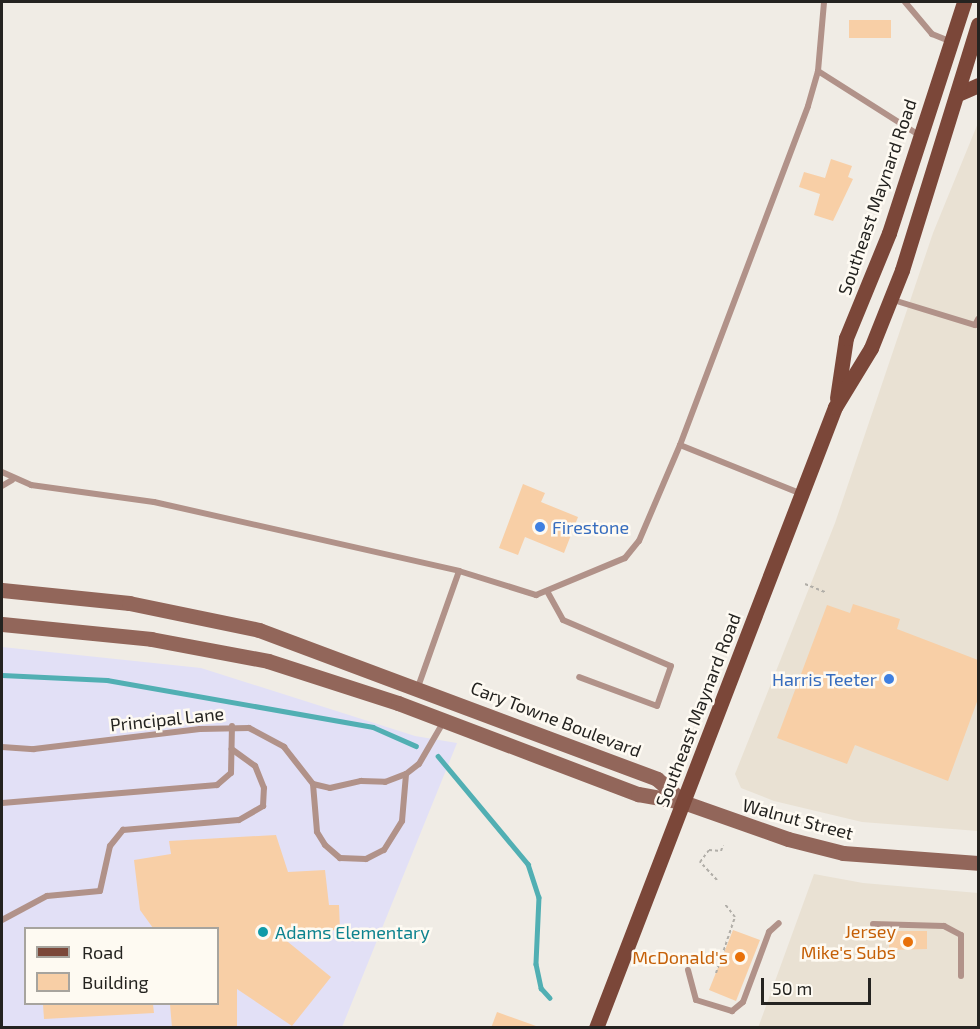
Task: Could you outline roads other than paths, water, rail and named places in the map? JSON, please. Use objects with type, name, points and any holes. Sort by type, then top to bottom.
[{"type":"main road","name":"Southeast Maynard Road","points":[[835,407],[846,338],[922,136],[949,41],[964,2]]},
{"type":"main road","name":"Southeast Maynard Road","points":[[596,1028],[835,407],[871,348],[890,299],[958,94],[978,24]]},
{"type":"main road","points":[[958,94],[978,85]]},
{"type":"main road","name":"Cary Towne Boulevard","points":[[2,590],[188,613],[259,630],[418,687],[657,779],[683,802]]},
{"type":"main road","points":[[2,624],[211,648],[268,661],[445,721],[638,794],[683,802]]},
{"type":"main road","name":"Walnut Street","points":[[683,802],[742,825],[843,853],[978,863]]},
{"type":"lane","points":[[2,472],[12,480],[154,502],[459,571],[536,596],[625,558],[639,541],[680,445],[818,71],[824,2]]},
{"type":"lane","points":[[905,2],[932,34],[949,41]]},
{"type":"lane","points":[[818,71],[922,136]]},
{"type":"lane","points":[[890,299],[975,325],[978,319]]},
{"type":"lane","points":[[680,445],[802,494]]},
{"type":"lane","points":[[2,486],[12,480]]},
{"type":"lane","points":[[418,687],[459,571]]},
{"type":"lane","points":[[547,591],[563,621],[671,666],[657,706],[579,677]]},
{"type":"lane","points":[[406,774],[402,821],[384,850],[366,859],[340,858],[325,845],[318,832],[313,784],[330,788],[361,781],[385,782],[406,774],[418,764],[445,721]]},
{"type":"lane","points":[[2,803],[217,785],[231,773],[232,726]]},
{"type":"lane","name":"Principal Lane","points":[[2,747],[34,749],[232,726],[249,728],[284,747],[313,784]]},
{"type":"lane","points":[[2,920],[47,896],[100,891],[110,846],[123,830],[239,820],[263,806],[264,788],[255,766],[232,749]]},
{"type":"lane","points":[[688,970],[696,1000],[732,1011],[743,1002],[769,932],[779,923]]},
{"type":"lane","points":[[873,924],[944,926],[961,935],[961,976]]},
{"type":"waterway","points":[[2,675],[107,680],[373,727],[416,746]]},
{"type":"waterway","points":[[438,756],[528,864],[539,897],[536,964],[541,988],[550,998]]},
{"type":"place","name":"Firestone","points":[[540,527]]},
{"type":"place","name":"Harris Teeter","points":[[889,679]]},
{"type":"place","name":"Adams Elementary","points":[[263,932]]},
{"type":"place","name":"Jersey Mike's Subs","points":[[908,942]]},
{"type":"place","name":"McDonald's","points":[[740,957]]}]
